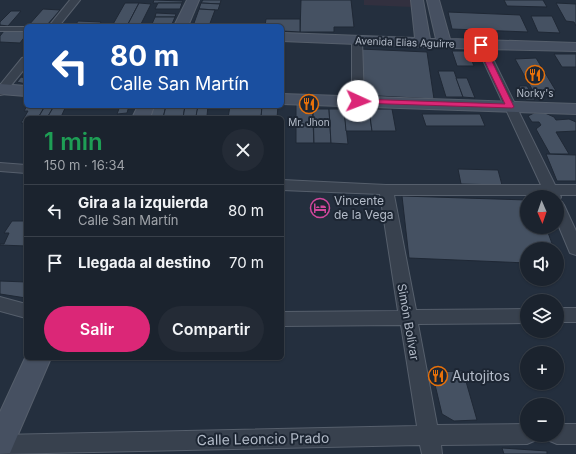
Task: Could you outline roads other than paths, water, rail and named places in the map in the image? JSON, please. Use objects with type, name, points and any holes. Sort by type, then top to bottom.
[{"type":"main road","points":[[182,24],[193,0]]},
{"type":"main road","points":[[416,0],[424,42]]},
{"type":"main road","points":[[433,0],[444,43]]},
{"type":"main road","name":"Avenida Elias Aguirre","points":[[284,37],[481,45],[576,47]]},
{"type":"main road","points":[[1,90],[24,91]]},
{"type":"main road","points":[[284,99],[576,108]]},
{"type":"main road","points":[[0,444],[37,360]]},
{"type":"street","points":[[56,24],[75,0]]},
{"type":"street","points":[[0,29],[24,29]]},
{"type":"street","points":[[357,40],[358,101]]},
{"type":"street","points":[[481,45],[551,190]]},
{"type":"street","points":[[1,90],[24,62]]},
{"type":"street","points":[[0,167],[24,169]]},
{"type":"street","points":[[284,184],[386,190],[520,192]]},
{"type":"street","name":"Simón Bolívar","points":[[386,190],[430,445]]},
{"type":"street","points":[[564,192],[576,190]]},
{"type":"street","points":[[564,221],[576,248]]},
{"type":"street","points":[[0,304],[24,310]]},
{"type":"street","points":[[564,315],[576,315]]},
{"type":"street","points":[[284,319],[520,316]]},
{"type":"street","points":[[564,434],[576,434]]},
{"type":"street","name":"Calle Leoncio Prado","points":[[0,444],[430,445],[520,435]]},
{"type":"place","name":"Norky's","points":[[535,75]]},
{"type":"place","name":"Mr. Jhon","points":[[309,104]]},
{"type":"place","name":"Vincente de la Vega","points":[[320,208]]},
{"type":"place","name":"Autojitos","points":[[438,376]]}]
